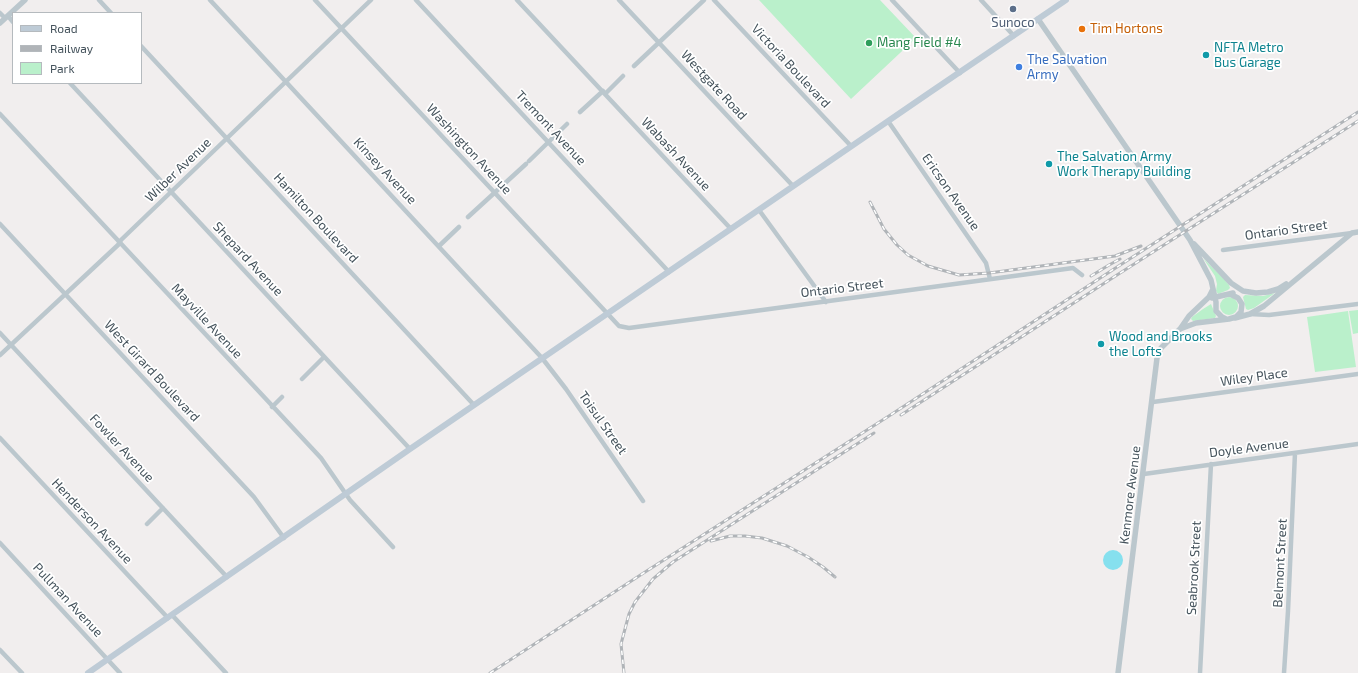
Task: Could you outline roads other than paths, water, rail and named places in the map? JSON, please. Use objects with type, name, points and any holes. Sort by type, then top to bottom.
[{"type":"main road","points":[[88,673],[542,358],[1066,0]]},
{"type":"street","points":[[0,23],[25,0]]},
{"type":"street","points":[[99,0],[110,12]]},
{"type":"street","name":"Kinsey Avenue","points":[[210,0],[542,358]]},
{"type":"street","name":"Washington Avenue","points":[[315,0],[608,313]]},
{"type":"street","name":"Wilber Avenue","points":[[0,355],[120,243],[121,240],[371,0]]},
{"type":"street","name":"Tremont Avenue","points":[[416,0],[669,272]]},
{"type":"street","name":"Wabash Avenue","points":[[517,0],[731,229]]},
{"type":"street","name":"Westgate Road","points":[[619,0],[793,186]]},
{"type":"street","points":[[634,66],[704,0]]},
{"type":"street","name":"Victoria Boulevard","points":[[714,0],[851,146]]},
{"type":"street","points":[[892,0],[960,73]]},
{"type":"street","points":[[981,0],[1014,36]]},
{"type":"street","points":[[0,13],[12,21]]},
{"type":"street","name":"Kenmore Avenue","points":[[1038,19],[1190,240],[1211,280],[1213,289],[1214,298],[1189,316],[1180,329],[1162,348],[1157,358],[1153,402],[1118,673]]},
{"type":"street","name":"Hamilton Boulevard","points":[[142,47],[474,405]]},
{"type":"street","points":[[580,112],[623,76]]},
{"type":"street","name":"Shepard Avenue","points":[[71,84],[410,449]]},
{"type":"street","name":"Mayville Avenue","points":[[0,114],[321,458],[346,494],[393,546]]},
{"type":"street","name":"Ericson Avenue","points":[[888,121],[986,263],[990,279]]},
{"type":"street","points":[[468,217],[567,124]]},
{"type":"street","points":[[759,210],[826,302]]},
{"type":"street","name":"West Girard Boulevard","points":[[0,224],[254,497],[284,538]]},
{"type":"street","points":[[439,246],[459,227]]},
{"type":"street","name":"Ontario Street","points":[[1223,250],[1355,232]]},
{"type":"street","name":"Ontario Street","points":[[1235,318],[1250,314],[1264,306],[1355,232]]},
{"type":"street","name":"Kenmore Avenue","points":[[1190,240],[1232,283]]},
{"type":"street","name":"Ontario Street","points":[[608,313],[619,326],[629,328],[1073,268],[1082,275]]},
{"type":"street","name":"Ontario Street","points":[[1232,283],[1243,291],[1256,293],[1268,292],[1278,289],[1302,274]]},
{"type":"street","points":[[1180,329],[1196,324],[1235,318],[1241,312],[1242,304],[1232,283]]},
{"type":"street","points":[[1226,319],[1216,311],[1214,298],[1243,291]]},
{"type":"street","points":[[1230,294],[1236,296],[1240,301]]},
{"type":"street","points":[[1250,314],[1269,315],[1358,304]]},
{"type":"street","name":"Fowler Avenue","points":[[0,333],[228,577]]},
{"type":"street","points":[[302,379],[324,357]]},
{"type":"street","name":"Toisul Street","points":[[542,358],[566,389],[643,501]]},
{"type":"street","name":"Wiley Place","points":[[1153,402],[1358,374]]},
{"type":"street","points":[[272,407],[282,397]]},
{"type":"street","name":"Henderson Avenue","points":[[0,438],[170,617],[226,673]]},
{"type":"street","name":"Doyle Avenue","points":[[1144,474],[1358,444]]},
{"type":"street","name":"Belmont Street","points":[[1284,673],[1296,453]]},
{"type":"street","name":"Seabrook Street","points":[[1200,673],[1211,464]]},
{"type":"street","points":[[147,524],[163,508]]},
{"type":"street","name":"Pullman Avenue","points":[[0,543],[120,673]]},
{"type":"street","points":[[0,650],[22,673]]},
{"type":"water","points":[[1113,550],[1120,553],[1123,560],[1120,567],[1113,570],[1106,567],[1103,560],[1106,553]]},
{"type":"railway","points":[[490,673],[1358,112]]},
{"type":"railway","points":[[901,415],[1358,121]]},
{"type":"railway","points":[[870,202],[884,229],[897,245],[908,255],[928,266],[959,275],[989,273],[1115,256],[1141,246]]},
{"type":"railway","points":[[1091,276],[1120,259]]},
{"type":"railway","points":[[624,673],[621,644],[629,614],[635,602],[653,579],[673,562],[874,433]]},
{"type":"railway","points":[[711,541],[730,536],[762,538],[787,546],[808,557],[835,577]]},
{"type":"place","name":"Sunoco","points":[[1013,9]]},
{"type":"place","name":"Tim Hortons","points":[[1082,29]]},
{"type":"place","name":"Mang Field #4","points":[[869,43]]},
{"type":"place","name":"NFTA Metro Bus Garage","points":[[1206,55]]},
{"type":"place","name":"The Salvation Army","points":[[1019,67]]},
{"type":"place","name":"The Salvation Army Work Therapy Building","points":[[1049,164]]},
{"type":"place","name":"Wood and Brooks the Lofts","points":[[1101,344]]}]
